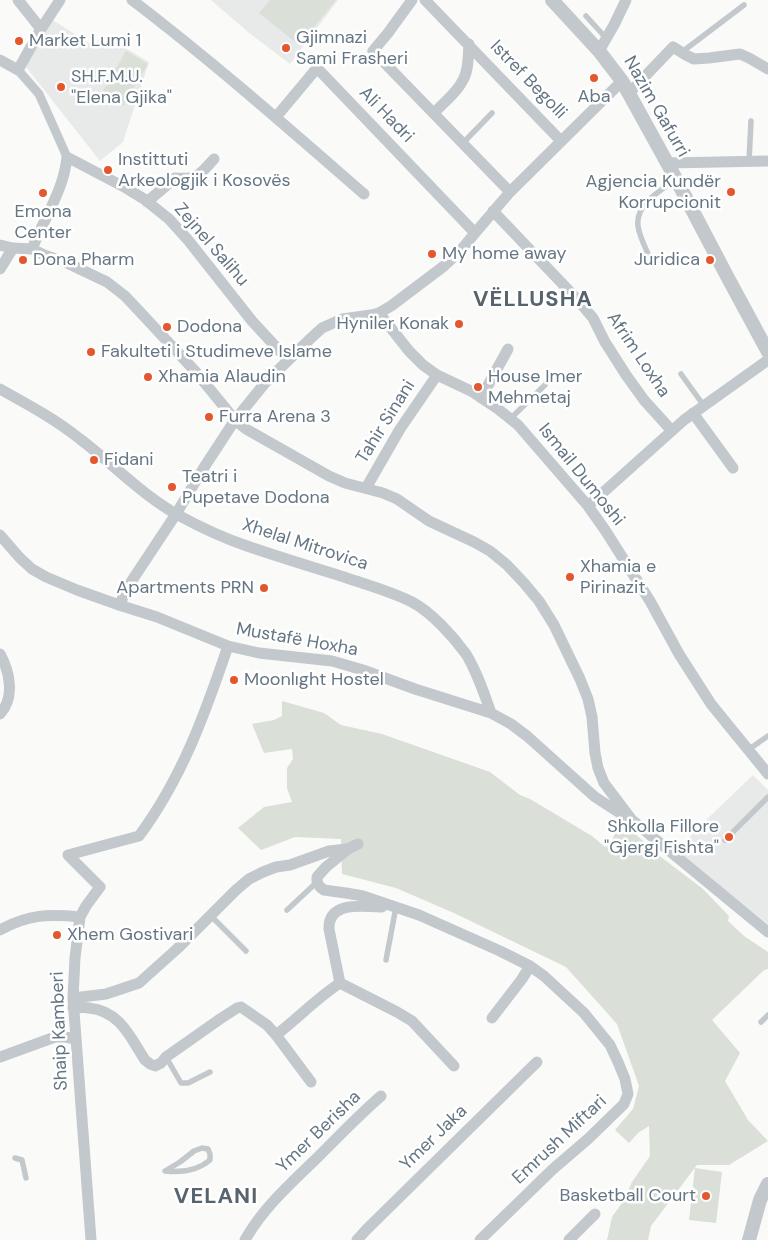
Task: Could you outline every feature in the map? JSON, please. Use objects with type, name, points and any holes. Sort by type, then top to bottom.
[{"type":"street","points":[[18,0],[41,29]]},
{"type":"street","points":[[18,70],[60,0]]},
{"type":"street","points":[[132,0],[176,33],[364,194]]},
{"type":"street","points":[[412,0],[373,51],[510,192]]},
{"type":"street","name":"Istref Begolli","points":[[425,0],[561,140]]},
{"type":"street","name":"Nazim Gafurri","points":[[552,0],[599,51],[622,81],[668,163],[768,352]]},
{"type":"street","points":[[599,51],[626,0]]},
{"type":"street","name":"Istref Begolli","points":[[434,113],[464,79],[467,70],[469,44]]},
{"type":"street","points":[[629,94],[673,47],[694,58],[740,54],[768,69]]},
{"type":"street","points":[[0,60],[18,70],[39,94],[67,156],[66,169],[32,249]]},
{"type":"street","name":"Ali Hadri","points":[[276,117],[317,68],[475,233]]},
{"type":"street","points":[[119,606],[131,582],[235,420],[265,383],[322,328],[342,319],[371,315],[391,306],[444,266],[461,250],[510,192],[622,81]]},
{"type":"street","name":"Zejnel Salihu","points":[[67,156],[126,188],[168,219],[188,240],[252,321],[288,360]]},
{"type":"street","points":[[147,202],[174,178],[186,179],[197,177],[214,159]]},
{"type":"street","points":[[668,163],[768,161]]},
{"type":"street","name":"Afrim Loxha","points":[[494,211],[593,318],[605,342],[626,375],[644,400],[672,431]]},
{"type":"street","points":[[0,244],[12,248],[32,249],[88,272],[107,282],[125,296],[195,370],[235,420],[246,429],[329,476],[345,483],[383,493],[397,499],[429,521],[474,542],[496,556],[524,583],[539,601],[554,625],[580,679],[588,699],[592,717],[595,753],[604,783],[632,820],[768,932]]},
{"type":"street","points":[[0,269],[12,248]]},
{"type":"street","name":"Ismail Dumoshi","points":[[379,312],[409,351],[423,365],[437,375],[471,391],[510,419],[588,506],[650,601],[695,680],[711,704],[768,774]]},
{"type":"street","points":[[481,398],[508,349]]},
{"type":"street","points":[[588,506],[693,413],[768,360]]},
{"type":"street","name":"Tahir Sinani","points":[[366,488],[400,429],[437,375]]},
{"type":"street","name":"Xhelal Mitrovica","points":[[0,388],[44,414],[79,438],[141,489],[176,514],[246,546],[389,592],[413,603],[436,620],[466,655],[477,676],[491,713]]},
{"type":"street","points":[[693,413],[733,468]]},
{"type":"street","name":"Mustafë Hoxha","points":[[0,536],[32,569],[46,576],[119,606],[158,617],[228,646],[259,653],[332,661],[491,713],[511,724],[526,736],[595,797],[632,820]]},
{"type":"street","name":"Shaip Kamberi","points":[[91,1240],[73,1003],[75,958],[80,917],[100,887],[68,855],[139,836],[157,812],[188,753],[228,646]]},
{"type":"street","points":[[0,654],[9,674],[10,688],[7,701],[0,714]]},
{"type":"street","points":[[73,1003],[139,983],[249,879],[276,867],[290,865],[329,851],[353,846],[326,867],[317,877],[316,882]]},
{"type":"street","name":"Emrush Miftari","points":[[316,882],[324,890],[363,896],[419,915],[530,966],[544,976],[584,1013],[610,1046],[622,1071],[628,1094],[624,1104],[480,1240]]},
{"type":"street","points":[[340,983],[329,928],[329,921],[334,914],[342,908],[352,906],[396,907]]},
{"type":"street","points":[[0,930],[33,916],[80,917]]},
{"type":"street","points":[[492,1018],[530,966]]},
{"type":"street","points":[[276,1035],[340,983]]},
{"type":"street","points":[[340,983],[397,1012],[412,1022],[454,1066]]},
{"type":"street","points":[[73,1003],[104,1011],[113,1016],[121,1024],[145,1060],[155,1066],[241,1007],[267,1025],[311,1082]]},
{"type":"street","points":[[0,1057],[55,1037],[76,1039]]},
{"type":"street","name":"Ymer Jaka","points":[[357,1240],[537,1062]]},
{"type":"street","name":"Ymer Berisha","points":[[245,1240],[264,1212],[284,1190],[381,1096]]},
{"type":"street","points":[[749,1240],[760,1200],[768,1184]]},
{"type":"street","points":[[569,1240],[595,1214]]},
{"type":"lane","points":[[682,52],[744,5]]},
{"type":"lane","points":[[586,16],[606,38]]},
{"type":"lane","points":[[463,143],[492,113]]},
{"type":"lane","points":[[749,161],[752,121]]},
{"type":"lane","points":[[649,256],[638,226],[639,214],[650,200],[676,178]]},
{"type":"lane","points":[[681,374],[704,406]]},
{"type":"lane","points":[[510,419],[545,385]]},
{"type":"lane","points":[[748,750],[768,736]]},
{"type":"lane","points":[[725,840],[768,797]]},
{"type":"lane","points":[[287,910],[316,882]]},
{"type":"lane","points":[[386,960],[396,907]]},
{"type":"lane","points":[[211,916],[246,951]]},
{"type":"lane","points":[[761,1022],[768,1015]]},
{"type":"lane","points":[[166,1058],[181,1083],[188,1083],[210,1072]]},
{"type":"lane","points":[[202,1148],[208,1149],[210,1160],[202,1166],[187,1172],[165,1171],[194,1151],[202,1148]]},
{"type":"lane","points":[[15,1158],[22,1160],[26,1178]]},
{"type":"shaded area","name":"Gjimnazi Sami Frasheri","points":[[211,0],[338,0],[290,64],[248,32]]},
{"type":"shaded area","points":[[270,0],[336,0],[299,45],[259,13]]},
{"type":"shaded area","points":[[51,19],[95,47],[100,38],[108,38],[149,62],[123,142],[100,161],[26,67]]},
{"type":"shaded area","points":[[126,51],[148,64],[123,106],[102,93]]},
{"type":"shaded area","points":[[282,701],[324,713],[341,725],[382,734],[490,772],[520,795],[592,836],[605,847],[611,842],[619,825],[625,829],[628,827],[657,854],[703,889],[729,916],[728,921],[744,936],[768,952],[768,969],[764,970],[712,1020],[740,1053],[725,1081],[748,1120],[768,1141],[729,1165],[697,1165],[651,1226],[648,1240],[607,1240],[612,1217],[624,1200],[632,1182],[650,1156],[649,1126],[638,1133],[629,1143],[615,1130],[633,1109],[639,1086],[617,1024],[566,967],[454,913],[396,888],[342,874],[341,839],[295,837],[261,850],[238,828],[264,807],[292,802],[287,788],[287,768],[293,759],[292,749],[264,753],[252,724],[274,720],[282,716]]},
{"type":"shaded area","name":"Shkolla Fillore \"Gjergj Fishta\"","points":[[753,775],[768,790],[768,924],[675,852]]},
{"type":"shaded area","name":"Basketball Court","points":[[695,1168],[722,1172],[716,1223],[689,1220]]},
{"type":"place","name":"Market Lumi 1","points":[[19,41]]},
{"type":"place","name":"Gjimnazi Sami Frasheri","points":[[286,48]]},
{"type":"place","name":"Aba","points":[[594,78]]},
{"type":"place","name":"SH.F.M.U. \"Elena Gjika\"","points":[[61,87]]},
{"type":"place","name":"Instittuti Arkeologjik i Kosovës","points":[[108,170]]},
{"type":"place","name":"Agjencia Kundër Korrupcionit","points":[[731,192]]},
{"type":"place","name":"Emona Center","points":[[43,193]]},
{"type":"place","name":"My home away","points":[[432,254]]},
{"type":"place","name":"Dona Pharm","points":[[23,260]]},
{"type":"place","name":"Juridica","points":[[710,260]]},
{"type":"place","name":"Hyniler Konak","points":[[459,324]]},
{"type":"place","name":"Dodona","points":[[167,327]]},
{"type":"place","name":"Fakulteti i Studimeve Islame","points":[[91,352]]},
{"type":"place","name":"Xhamia Alaudin","points":[[148,377]]},
{"type":"place","name":"House Imer Mehmetaj","points":[[478,387]]},
{"type":"place","name":"Furra Arena 3","points":[[209,417]]},
{"type":"place","name":"Fidani","points":[[94,460]]},
{"type":"place","name":"Teatri i Pupetave Dodona","points":[[172,487]]},
{"type":"place","name":"Xhamia e Pirinazit","points":[[570,577]]},
{"type":"place","name":"Apartments PRN","points":[[264,588]]},
{"type":"place","name":"Moonlıght Hostel","points":[[234,680]]},
{"type":"place","name":"Shkolla Fillore \"Gjergj Fishta\"","points":[[729,837]]},
{"type":"place","name":"Xhem Gostivari","points":[[57,935]]},
{"type":"place","name":"Basketball Court","points":[[706,1196]]},
{"type":"district","name":"VËLLUSHA","points":[[533,300]]},
{"type":"district","name":"VELANI","points":[[216,1197]]}]
